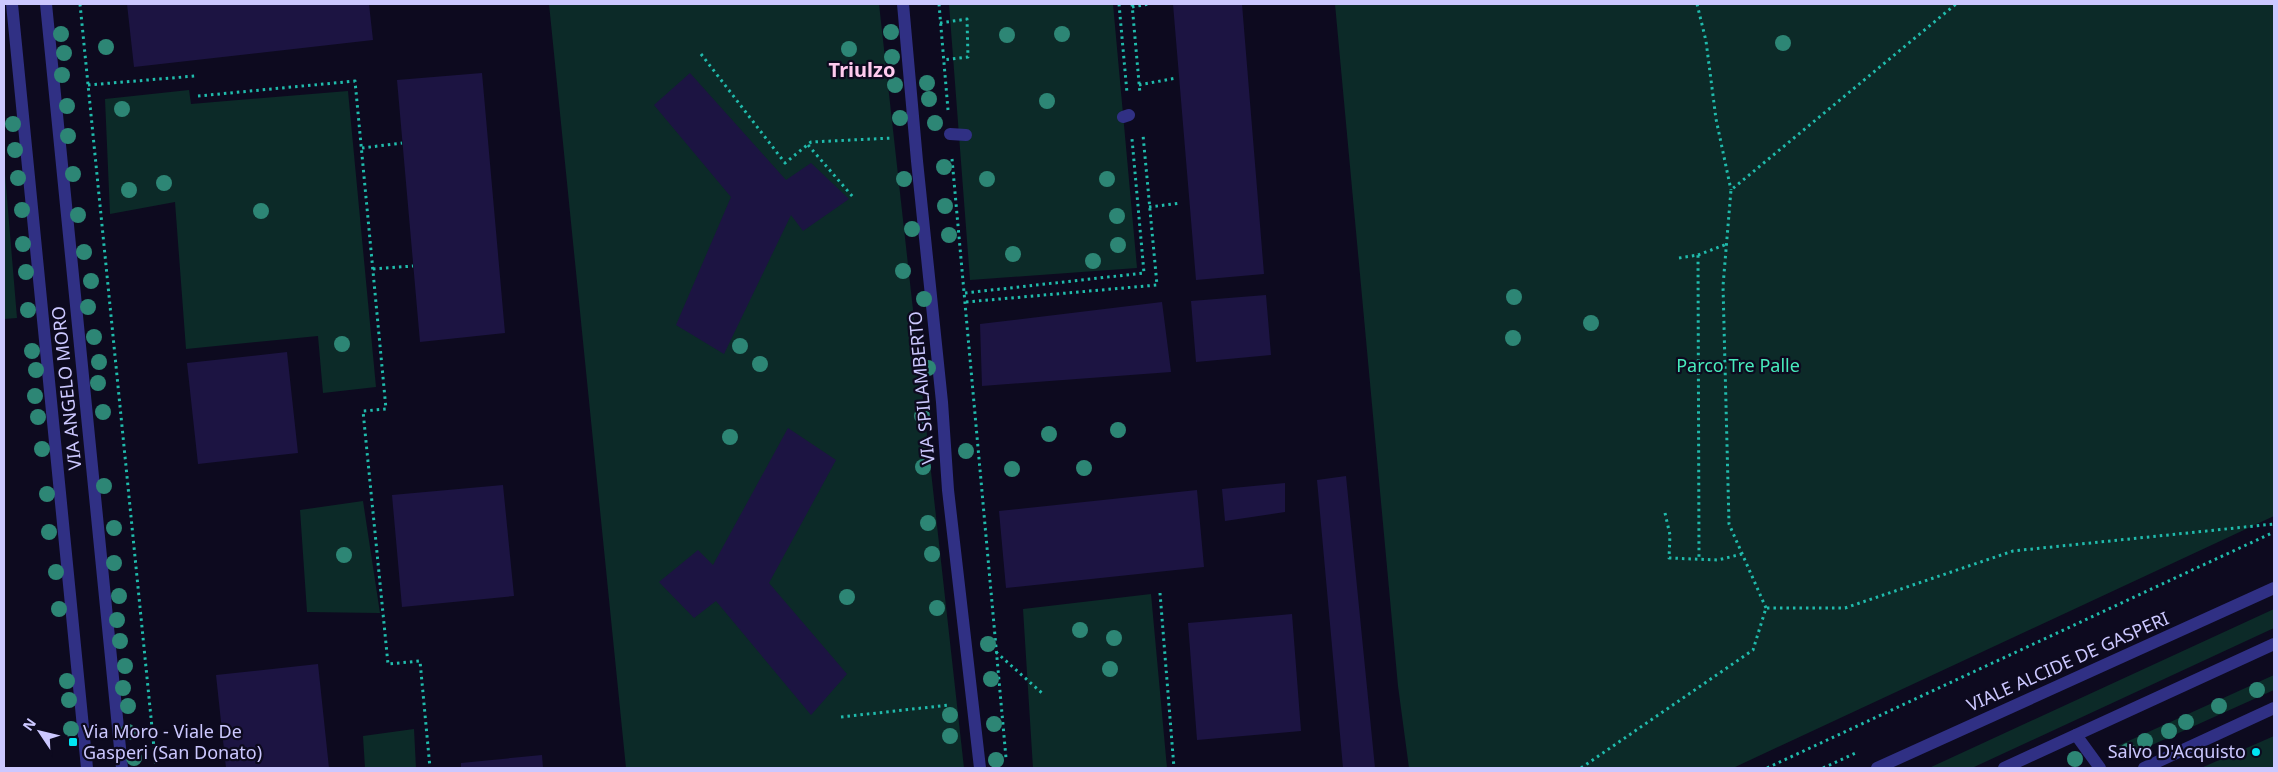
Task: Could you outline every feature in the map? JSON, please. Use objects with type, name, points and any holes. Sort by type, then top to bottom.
[{"type":"street","name":"VIA ANGELO MORO","points":[[12,4],[87,768]]},
{"type":"street","name":"VIA ANGELO MORO","points":[[46,4],[122,768]]},
{"type":"street","name":"VIA SPILAMBERTO","points":[[903,4],[941,392],[948,490],[980,768]]},
{"type":"street","points":[[950,134],[966,135]]},
{"type":"street","name":"VIALE ALCIDE DE GASPERI","points":[[1876,768],[2274,588]]},
{"type":"street","points":[[2004,768],[2274,644]]},
{"type":"street","points":[[2144,768],[2274,708]]},
{"type":"street","points":[[2076,735],[2100,768]]},
{"type":"path","points":[[80,4],[156,768]]},
{"type":"path","points":[[939,4],[1006,758]]},
{"type":"path","points":[[965,293],[1144,273],[1126,116],[1119,4]]},
{"type":"path","points":[[1140,104],[1132,5],[1149,4]]},
{"type":"path","points":[[1581,768],[1753,650],[1766,608],[1729,524],[1724,286],[1731,190],[1716,119],[1706,41],[1697,4]]},
{"type":"path","points":[[1731,190],[1956,4]]},
{"type":"path","points":[[940,23],[967,20],[968,57],[943,60]]},
{"type":"path","points":[[701,54],[785,163],[811,142],[886,137],[915,139]]},
{"type":"path","points":[[88,85],[195,76]]},
{"type":"path","points":[[1139,85],[1176,78]]},
{"type":"path","points":[[198,96],[355,81],[386,409],[363,411],[388,664],[420,661],[430,768]]},
{"type":"path","points":[[966,302],[1156,285],[1143,132]]},
{"type":"path","points":[[362,148],[402,143]]},
{"type":"path","points":[[808,145],[853,197]]},
{"type":"path","points":[[1150,207],[1181,203]]},
{"type":"path","points":[[1679,258],[1698,255],[1727,244]]},
{"type":"path","points":[[1698,255],[1699,559]]},
{"type":"path","points":[[373,269],[413,266]]},
{"type":"path","points":[[1665,513],[1670,535],[1669,558],[1718,560],[1742,554]]},
{"type":"path","points":[[1766,608],[1844,608],[2013,551],[2274,524]]},
{"type":"path","points":[[1767,768],[2274,532]]},
{"type":"path","points":[[1160,593],[1174,768]]},
{"type":"path","points":[[996,652],[1043,694]]},
{"type":"path","points":[[841,717],[972,703]]},
{"type":"green space","points":[[549,4],[879,4],[964,768],[626,768]]},
{"type":"green space","points":[[949,4],[1113,4],[1137,268],[970,280]]},
{"type":"green space","name":"Parco Tre Palle","points":[[1335,4],[2274,4],[2274,516],[1733,768],[1409,768],[1398,686]]},
{"type":"green space","points":[[189,90],[191,104],[348,91],[376,387],[323,393],[318,336],[186,349],[175,202],[110,214],[105,99]]},
{"type":"green space","points":[[4,162],[17,318],[4,319]]},
{"type":"green space","points":[[363,501],[380,613],[307,612],[300,510]]},
{"type":"green space","points":[[1151,594],[1167,768],[1033,768],[1023,609]]},
{"type":"green space","points":[[2274,609],[2274,628],[1972,768],[1929,768]]},
{"type":"green space","points":[[2274,675],[2274,690],[2121,759],[2113,748]]},
{"type":"green space","points":[[414,729],[416,768],[365,768],[363,736]]},
{"type":"green space","name":"Salvo D'Acquisto","points":[[2274,736],[2274,768],[2201,768]]},
{"type":"building","points":[[127,4],[369,4],[373,40],[134,67]]},
{"type":"building","points":[[1173,4],[1242,4],[1264,274],[1196,280]]},
{"type":"building","points":[[482,73],[505,333],[420,342],[397,80]]},
{"type":"building","points":[[690,73],[786,180],[811,163],[849,199],[803,231],[791,215],[724,354],[676,325],[731,197],[654,105]]},
{"type":"building","points":[[1266,295],[1271,355],[1196,362],[1191,301]]},
{"type":"building","points":[[1162,302],[1171,372],[982,386],[980,324]]},
{"type":"building","points":[[287,352],[298,453],[198,464],[187,363]]},
{"type":"building","points":[[788,428],[836,460],[769,583],[847,674],[811,715],[716,601],[694,618],[659,582],[698,550],[713,565]]},
{"type":"building","points":[[1346,476],[1375,768],[1343,768],[1317,480]]},
{"type":"building","points":[[1285,483],[1285,512],[1225,521],[1222,489]]},
{"type":"building","points":[[503,485],[514,596],[402,607],[392,495]]},
{"type":"building","points":[[1197,490],[1204,567],[1006,588],[999,511]]},
{"type":"building","points":[[1292,614],[1301,731],[1197,740],[1188,623]]},
{"type":"building","points":[[318,664],[329,768],[226,768],[216,675]]},
{"type":"building","points":[[542,755],[543,768],[461,768],[461,763]]},
{"type":"place","name":"Via Moro - Viale De Gasperi (San Donato)","points":[[73,742]]},
{"type":"place","name":"Salvo D'Acquisto","points":[[2256,752]]},
{"type":"district","name":"Triulzo","points":[[862,70]]}]
